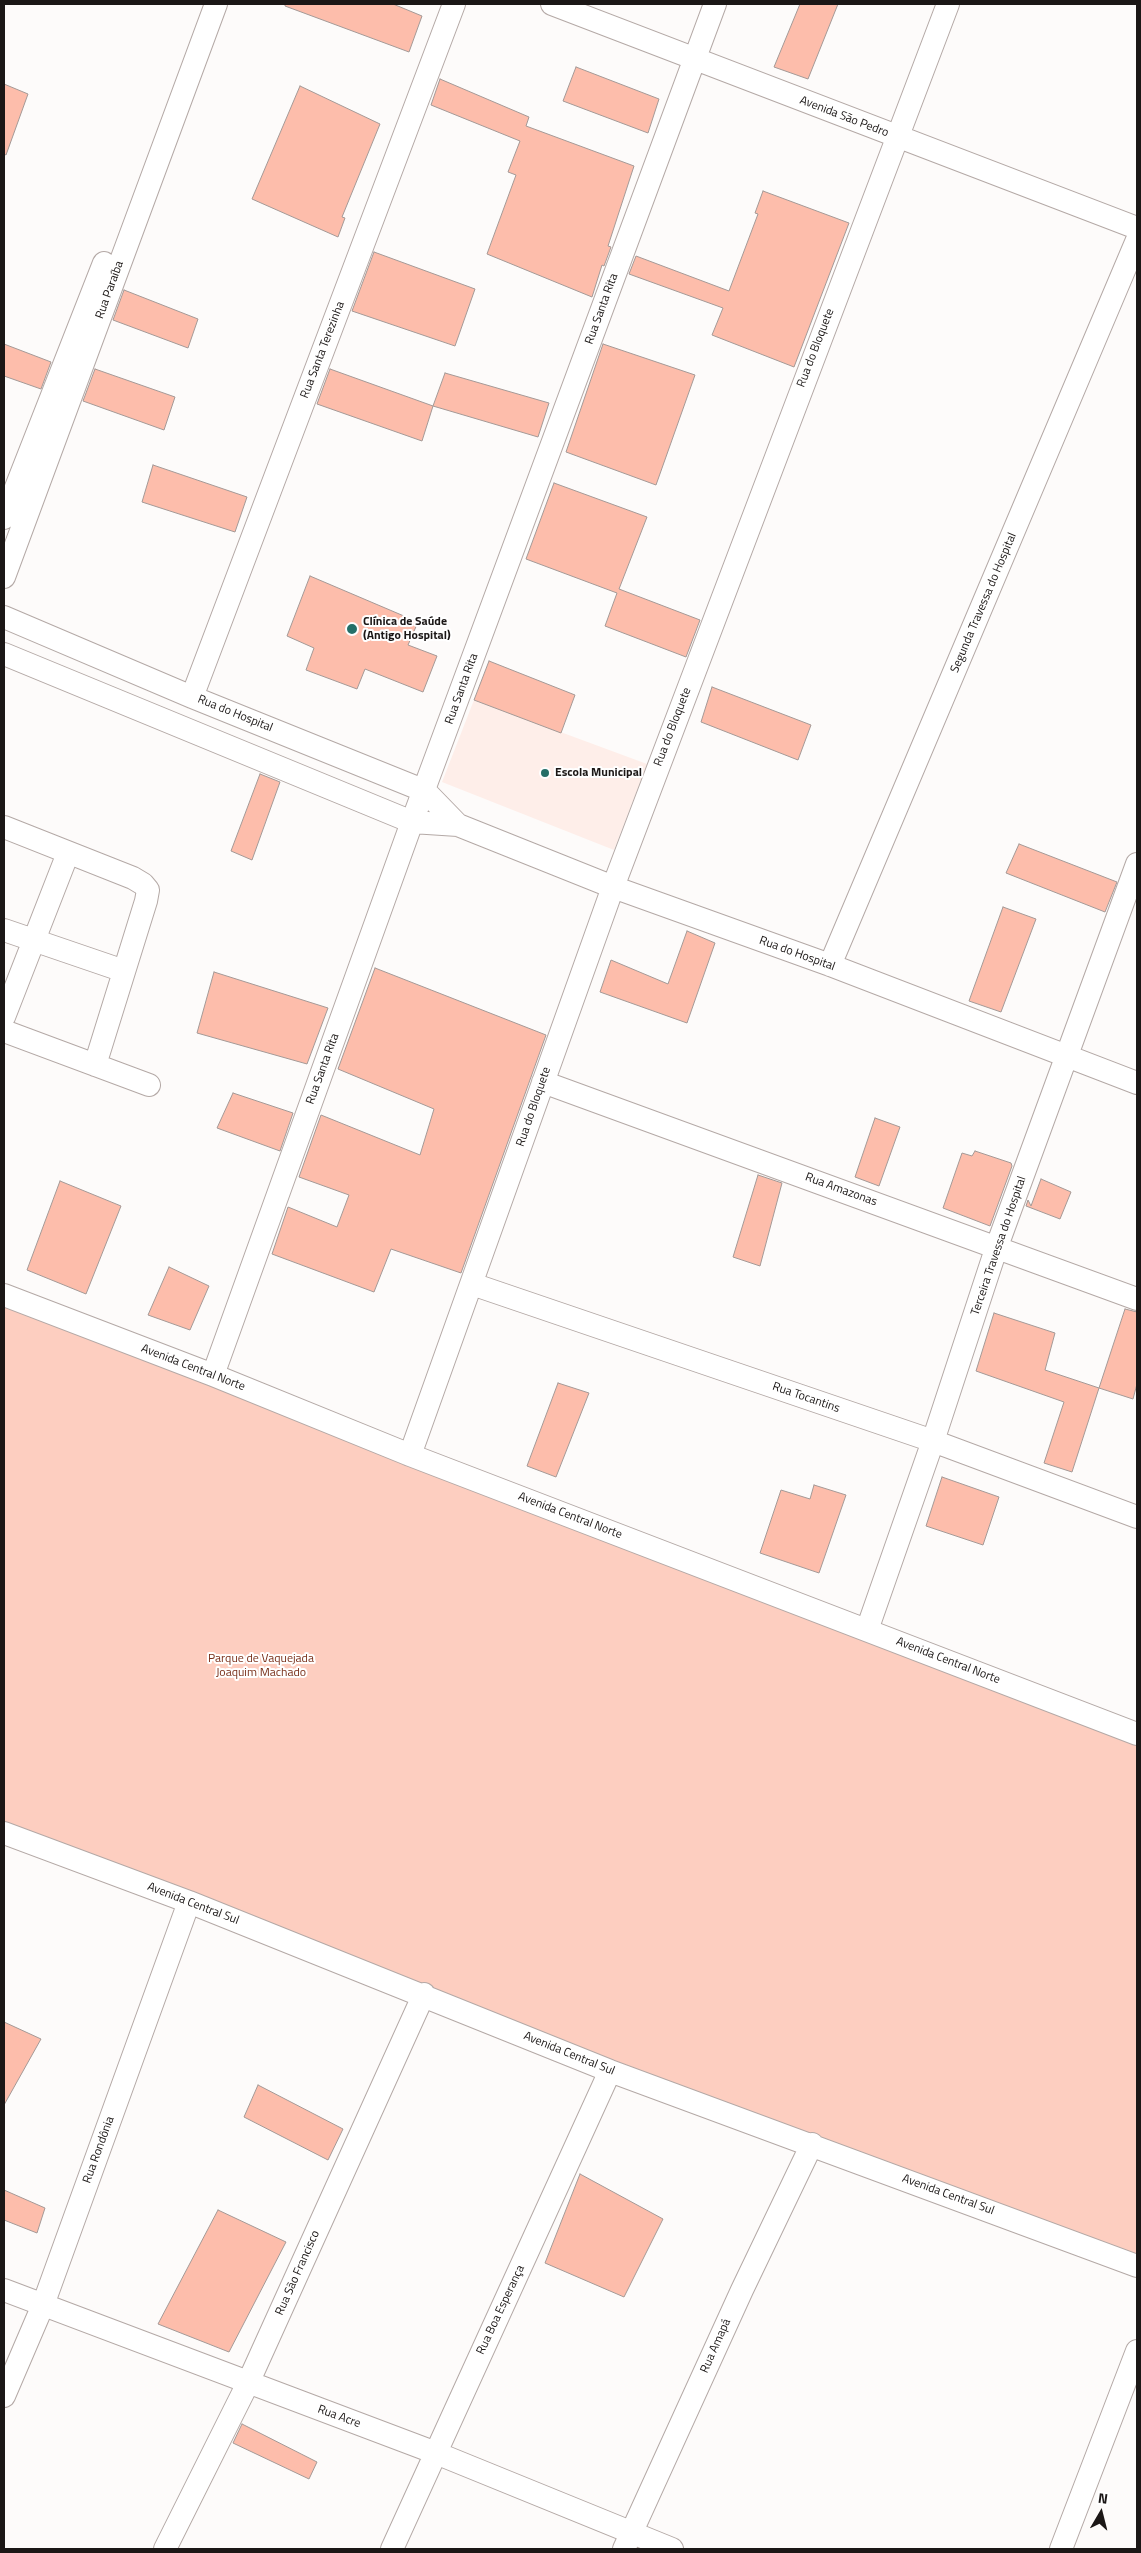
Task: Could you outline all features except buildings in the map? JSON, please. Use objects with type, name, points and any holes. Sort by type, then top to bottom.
[{"type":"street","name":"Rua Paraíba","points":[[4,518],[206,4]]},
{"type":"street","name":"Rua Paraíba","points":[[4,577],[216,4]]},
{"type":"street","name":"Rua Santa Terezinha","points":[[192,697],[454,4]]},
{"type":"street","name":"Avenida São Pedro","points":[[552,4],[694,60],[1137,228]]},
{"type":"street","name":"Rua Santa Rita","points":[[213,1375],[412,822],[715,4]]},
{"type":"street","name":"Rua do Bloquete","points":[[410,1454],[613,887],[896,136],[948,4]]},
{"type":"street","name":"Segunda Travessa do Hospital","points":[[830,965],[1137,240]]},
{"type":"street","name":"Rua do Hospital","points":[[4,617],[192,697],[425,791],[458,824]]},
{"type":"street","name":"Rua do Hospital","points":[[4,654],[412,822],[458,824],[613,887],[830,965],[1137,1083]]},
{"type":"street","points":[[4,827],[133,878],[143,884],[148,890],[95,1065]]},
{"type":"street","points":[[4,1017],[68,853]]},
{"type":"street","name":"Terceira Travessa do Hospital","points":[[867,1630],[933,1441],[997,1246],[1068,1058],[1137,864]]},
{"type":"street","points":[[4,930],[124,971]]},
{"type":"street","points":[[4,1031],[149,1085]]},
{"type":"street","name":"Rua Amazonas","points":[[543,1082],[997,1246],[1137,1299]]},
{"type":"street","name":"Rua Tocantins","points":[[472,1284],[933,1441],[1137,1517]]},
{"type":"street","name":"Avenida Central Norte","points":[[4,1295],[213,1375],[410,1454],[1137,1734]]},
{"type":"street","name":"Avenida Central Sul","points":[[4,1833],[189,1902],[424,1994],[610,2071],[812,2144],[1137,2266]]},
{"type":"street","name":"Rua Rondônia","points":[[4,2396],[43,2305],[189,1902]]},
{"type":"street","name":"Rua São Francisco","points":[[165,2549],[248,2383],[424,1994]]},
{"type":"street","name":"Rua Boa Esperança","points":[[392,2549],[610,2071]]},
{"type":"street","name":"Rua Amapá","points":[[628,2541],[742,2290],[812,2144]]},
{"type":"street","name":"Rua Acre","points":[[4,2290],[436,2453],[628,2541],[672,2549]]},
{"type":"street","points":[[1061,2549],[1137,2351]]},
{"type":"shaded area","name":"Escola Municipal","points":[[474,700],[647,764],[614,850],[442,782]]},
{"type":"green space","name":"Parque de Vaquejada Joaquim Machado","points":[[4,1296],[1137,1734],[1137,2266],[4,1839]]},
{"type":"place","name":"Clínica de Saúde (Antigo Hospital)","points":[[352,629]]},
{"type":"place","name":"Escola Municipal","points":[[545,773]]}]
